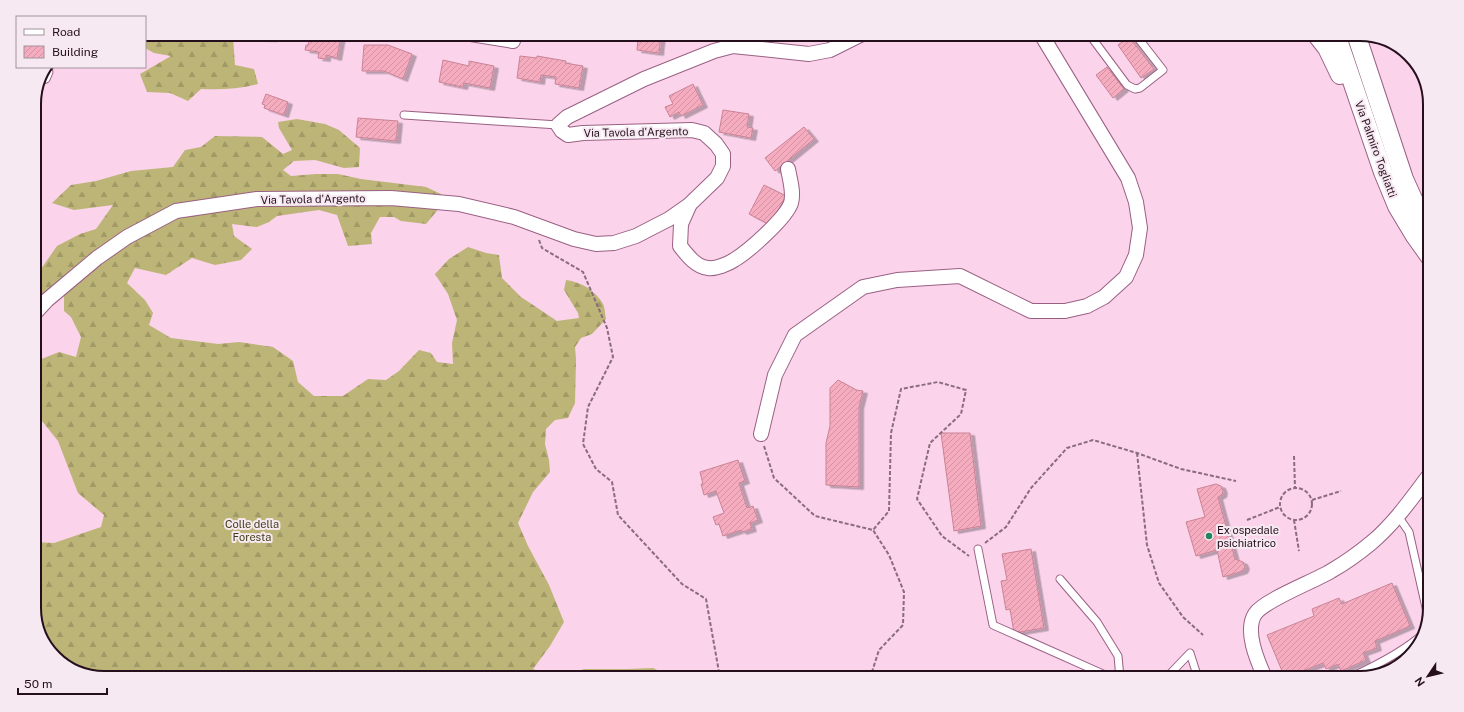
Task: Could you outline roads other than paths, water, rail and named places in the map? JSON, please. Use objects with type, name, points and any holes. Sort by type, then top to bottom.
[{"type":"street","name":"Via Tavola d'Argento","points":[[41,306],[97,258],[127,237],[176,211],[257,199],[391,198],[459,204],[514,217],[574,239],[596,244],[614,243],[636,236],[668,219],[689,205],[717,178],[723,166],[723,154],[716,144],[704,133],[692,130],[582,133],[568,135],[558,126],[567,117],[644,79],[714,51],[733,46],[809,54],[830,50],[848,41]]},
{"type":"street","points":[[761,434],[775,374],[795,335],[863,287],[897,280],[960,276],[1031,311],[1065,311],[1087,306],[1104,297],[1126,277],[1136,255],[1140,228],[1136,202],[1128,178],[1045,41]]},
{"type":"street","points":[[1321,41],[1338,68],[1365,144],[1383,172]]},
{"type":"street","name":"Via Palmiro Togliatti","points":[[1338,41],[1383,172],[1397,206],[1423,247]]},
{"type":"street","name":"Via Palmiro Togliatti","points":[[1358,41],[1404,179],[1423,216]]},
{"type":"street","points":[[1372,42],[1399,146],[1404,179]]},
{"type":"street","points":[[689,205],[681,224],[680,246],[691,260],[707,268],[717,268],[734,260],[746,251],[785,213],[791,203],[792,189],[788,169]]},
{"type":"street","points":[[1262,671],[1256,658],[1251,630],[1255,614],[1267,604],[1331,572],[1371,543],[1398,516],[1423,483]]},
{"type":"lane","points":[[1094,41],[1127,85],[1135,89],[1140,88],[1163,70],[1140,41]]},
{"type":"lane","points":[[404,115],[558,126]]},
{"type":"lane","points":[[1398,516],[1409,532],[1423,594]]},
{"type":"lane","points":[[978,549],[993,625],[1096,671]]},
{"type":"lane","points":[[1060,578],[1097,622],[1118,656],[1119,671]]},
{"type":"lane","points":[[1365,670],[1415,640]]},
{"type":"lane","points":[[1173,671],[1190,653],[1196,671]]},
{"type":"place","name":"Ex ospedale psichiatrico","points":[[1209,536]]},
{"type":"park label","name":"Colle della Foresta","points":[[252,530]]}]
